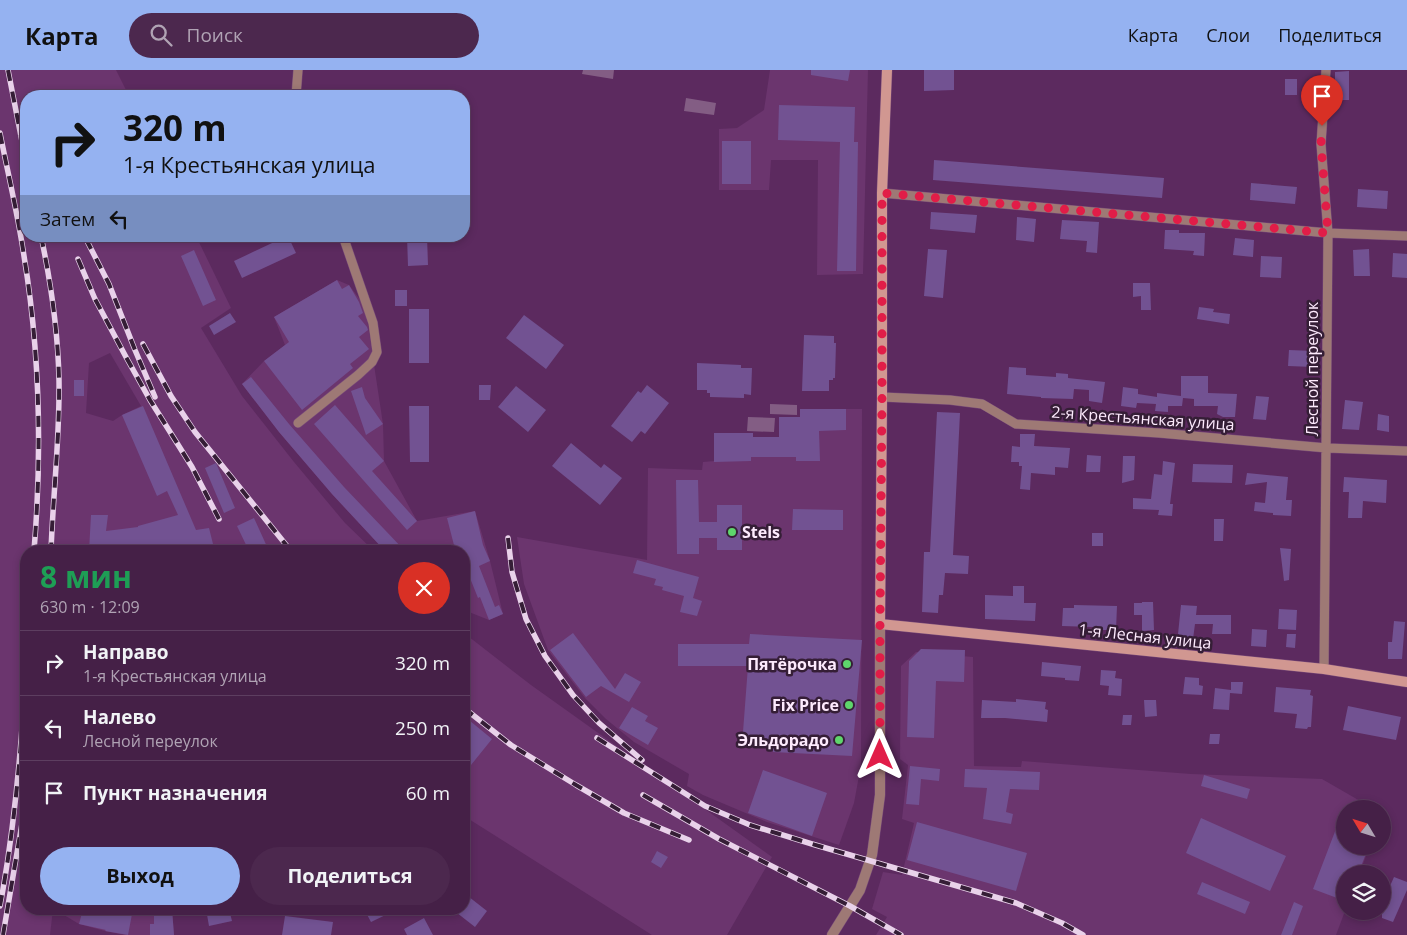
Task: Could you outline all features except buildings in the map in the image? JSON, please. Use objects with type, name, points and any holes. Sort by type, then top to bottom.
[{"type":"main road","points":[[880,624],[882,193],[887,70]]},
{"type":"main road","name":"1-я Лесная улица","points":[[880,624],[1324,669],[1407,682]]},
{"type":"street","points":[[296,90],[298,70]]},
{"type":"street","name":"Лесной переулок","points":[[1324,669],[1328,233],[1321,144],[1326,70]]},
{"type":"street","points":[[882,193],[1328,233],[1407,236]]},
{"type":"street","points":[[298,423],[358,375],[372,362],[377,352],[373,323],[345,242]]},
{"type":"street","name":"2-я Крестьянская улица","points":[[882,397],[950,400],[982,404],[1016,424],[1159,433],[1327,448],[1407,452]]},
{"type":"street","points":[[832,935],[860,890],[872,854],[880,795],[880,624]]},
{"type":"shaded area","points":[[0,70],[116,70],[126,90],[20,90],[20,242],[199,242],[231,308],[201,328],[242,396],[345,523],[368,545],[20,545],[20,915],[52,915],[50,935],[0,935]],"holes":[[[110,353],[141,406],[113,421],[86,413],[89,363]]]},
{"type":"shaded area","points":[[583,70],[614,70],[613,79],[582,74]]},
{"type":"shaded area","points":[[770,70],[868,70],[863,274],[817,275],[818,160],[771,160],[769,190],[719,190],[719,129],[737,128],[764,110]]},
{"type":"shaded area","points":[[686,98],[716,103],[714,115],[684,111]]},
{"type":"shaded area","points":[[337,280],[349,285],[361,301],[366,312],[383,424],[384,461],[417,521],[475,511],[503,614],[489,620],[470,612],[470,545],[379,545],[332,494],[279,432],[242,384],[264,361],[285,345],[274,317]]},
{"type":"shaded area","points":[[770,404],[797,405],[797,415],[770,414]]},
{"type":"shaded area","points":[[800,409],[862,409],[861,765],[854,803],[839,845],[767,822],[703,795],[687,786],[689,774],[634,742],[606,719],[585,698],[548,650],[524,584],[517,537],[647,560],[648,468],[702,470],[703,462],[714,461],[714,433],[753,433],[753,437],[779,437],[779,417],[800,417]]},
{"type":"shaded area","points":[[748,417],[775,418],[774,432],[747,431]]},
{"type":"shaded area","points":[[470,638],[531,685],[772,857],[727,935],[652,935],[470,820]]},
{"type":"shaded area","points":[[916,652],[973,657],[974,766],[1021,767],[1022,761],[1191,774],[1322,779],[1358,800],[1336,800],[1336,855],[1366,855],[1363,865],[1336,865],[1336,920],[1342,920],[1336,935],[876,935],[887,917],[872,909],[883,872],[902,875],[914,823],[902,819],[908,765],[900,759],[901,666]]},
{"type":"shaded area","points":[[64,915],[172,915],[174,935],[125,935],[79,924]]},
{"type":"railway","points":[[8,70],[20,131]]},
{"type":"railway","points":[[0,133],[20,231]]},
{"type":"railway","points":[[22,242],[33,329],[38,403],[39,440],[34,545]]},
{"type":"railway","points":[[42,242],[53,308],[59,380],[51,545]]},
{"type":"railway","points":[[88,242],[109,284],[155,397]]},
{"type":"railway","points":[[78,259],[95,299],[126,357],[150,400],[192,467],[219,519]]},
{"type":"railway","points":[[143,344],[171,396],[195,432],[286,545]]},
{"type":"railway","points":[[508,538],[512,572],[526,619],[545,656],[573,695],[599,723],[642,760]]},
{"type":"railway","points":[[470,713],[511,745],[624,813],[689,840]]},
{"type":"railway","points":[[597,738],[705,806],[750,825],[1016,903],[1062,923],[1083,935]]},
{"type":"railway","points":[[0,906],[10,846],[20,748]]},
{"type":"railway","points":[[643,795],[719,839],[850,906],[901,935]]},
{"type":"railway","points":[[3,935],[20,835]]},
{"type":"place","name":"Stels","points":[[732,532]]},
{"type":"place","name":"Пятёрочка","points":[[847,664]]},
{"type":"place","name":"Fix Price","points":[[849,705]]},
{"type":"place","name":"Эльдорадо","points":[[839,740]]},
{"type":"route","points":[[880,755],[882,193],[1328,233],[1321,144],[1322,126]]}]
